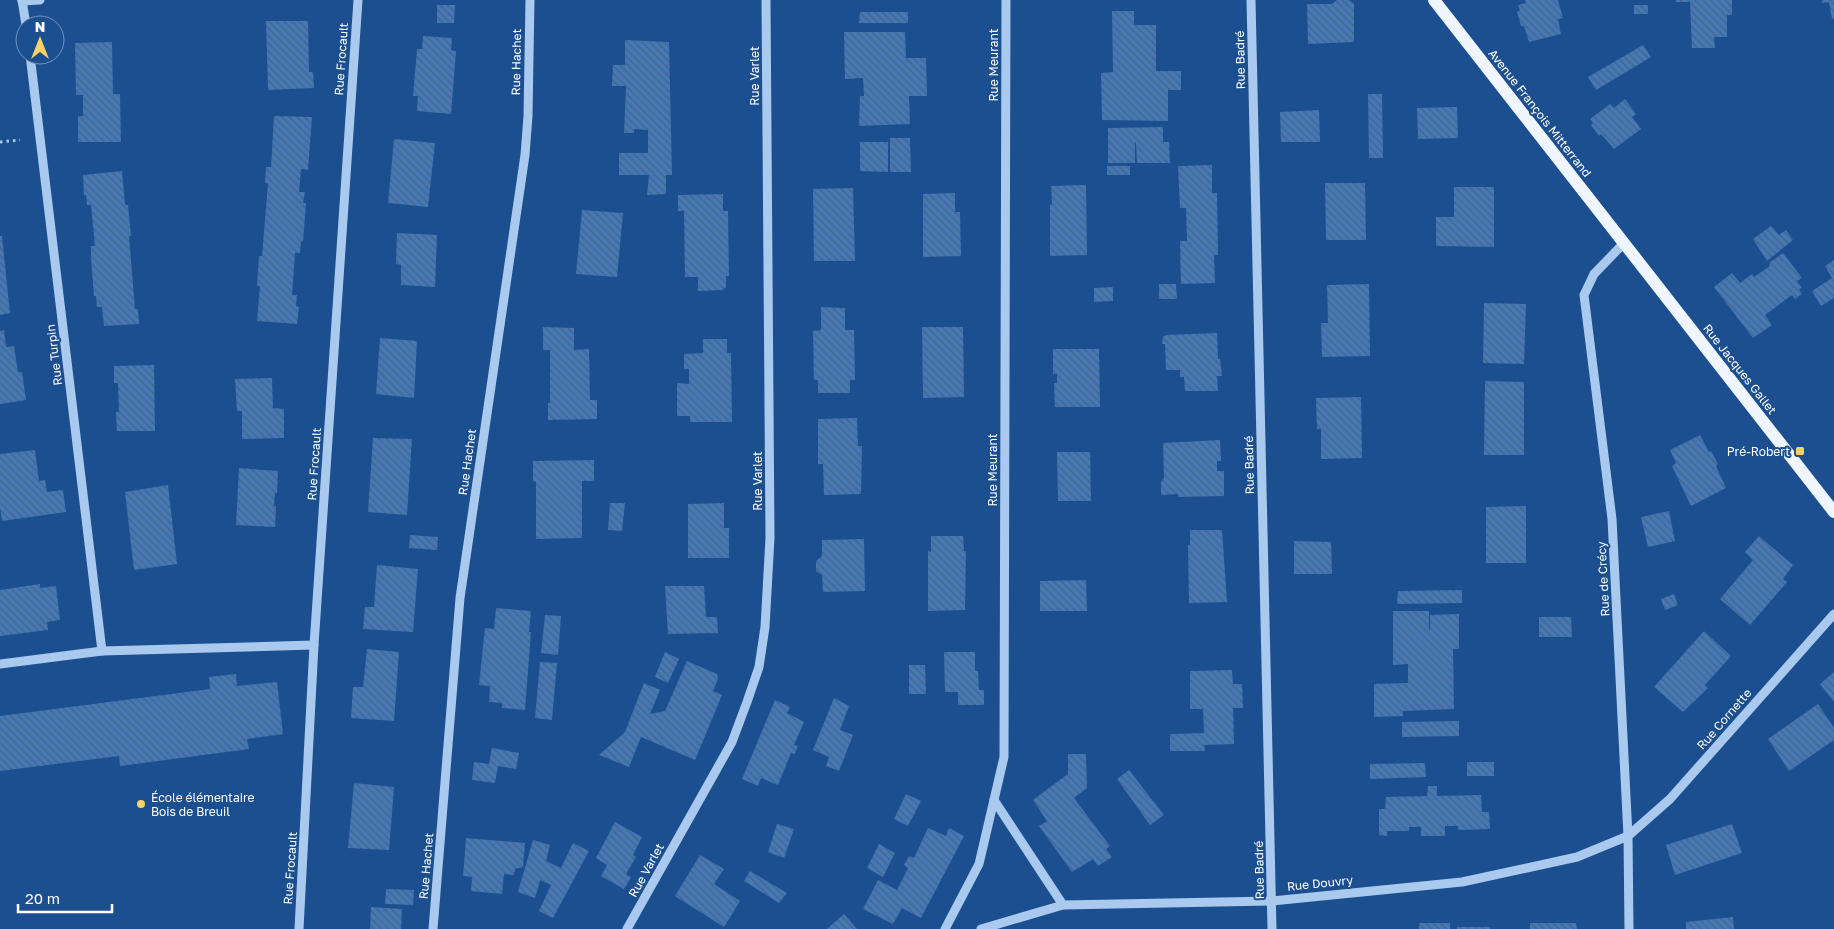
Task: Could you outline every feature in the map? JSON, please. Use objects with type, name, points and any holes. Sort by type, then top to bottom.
[{"type":"main road","name":"Avenue François Mitterrand","points":[[1436,1],[1624,243]]},
{"type":"main road","name":"Rue Jacques Gallet","points":[[1624,243],[1834,512]]},
{"type":"street","points":[[24,15],[22,0],[40,0]]},
{"type":"street","name":"Rue Frocault","points":[[299,929],[314,645],[358,0]]},
{"type":"street","name":"Rue Hachet","points":[[433,929],[460,598],[525,156],[528,116],[530,0]]},
{"type":"street","name":"Rue Varlet","points":[[627,929],[732,742],[759,667],[768,594],[770,538],[766,0]]},
{"type":"street","name":"Rue Meurant","points":[[945,929],[979,864],[1004,757],[1006,0]]},
{"type":"street","name":"Rue Badré","points":[[1251,0],[1272,929]]},
{"type":"street","name":"Rue Turpin","points":[[31,65],[102,651]]},
{"type":"street","name":"Rue de Crécy","points":[[1624,243],[1594,274],[1584,294],[1612,519],[1628,836],[1628,929]]},
{"type":"street","name":"Rue Cornette","points":[[1628,836],[1670,799],[1834,614]]},
{"type":"street","points":[[0,664],[102,651],[314,645]]},
{"type":"street","points":[[994,800],[1063,905]]},
{"type":"street","name":"Rue Douvry","points":[[981,929],[1063,905],[1272,901],[1462,882],[1577,857],[1628,836]]},
{"type":"building","points":[[1337,0],[1349,0],[1354,4],[1354,42],[1308,44],[1307,4],[1332,4]]},
{"type":"building","points":[[1525,0],[1558,0],[1563,18],[1558,19],[1561,34],[1529,42],[1517,12],[1520,10],[1518,5],[1526,3]]},
{"type":"building","points":[[1676,0],[1732,0],[1732,15],[1727,15],[1727,37],[1714,37],[1715,48],[1692,48],[1690,2],[1676,2]]},
{"type":"building","points":[[1822,0],[1834,0],[1834,19],[1832,19],[1829,2],[1822,3]]},
{"type":"building","points":[[437,5],[455,5],[454,23],[437,23]]},
{"type":"building","points":[[1634,5],[1648,5],[1648,14],[1634,14]]},
{"type":"building","points":[[1112,11],[1134,11],[1134,25],[1156,25],[1156,71],[1181,71],[1181,90],[1168,90],[1168,121],[1102,120],[1101,73],[1113,72]]},
{"type":"building","points":[[860,12],[908,12],[908,23],[859,23]]},
{"type":"building","points":[[266,21],[308,21],[309,72],[313,72],[314,88],[268,90]]},
{"type":"building","points":[[844,32],[905,32],[906,58],[926,58],[927,96],[909,96],[910,124],[859,126],[860,96],[864,96],[863,78],[845,79]]},
{"type":"building","points":[[423,36],[452,38],[451,50],[456,51],[451,114],[417,111],[418,96],[413,96],[417,49],[422,49]]},
{"type":"building","points":[[625,40],[669,42],[672,175],[666,175],[666,194],[647,195],[649,175],[619,175],[619,153],[648,153],[648,130],[634,129],[634,133],[624,133],[626,86],[612,86],[613,65],[625,65]]},
{"type":"building","points":[[112,42],[113,94],[120,94],[121,142],[78,142],[78,116],[83,116],[83,95],[76,95],[75,43]]},
{"type":"building","points":[[1643,45],[1651,57],[1596,90],[1588,77]]},
{"type":"building","points":[[1368,94],[1382,94],[1383,158],[1369,158]]},
{"type":"building","points":[[1625,99],[1636,114],[1632,117],[1641,129],[1614,149],[1601,134],[1599,136],[1591,125],[1593,123],[1590,119],[1610,104],[1614,108]]},
{"type":"building","points":[[1457,107],[1458,138],[1418,139],[1417,108]]},
{"type":"building","points":[[1319,110],[1320,142],[1281,142],[1280,112]]},
{"type":"building","points":[[274,116],[312,117],[308,170],[301,169],[299,192],[305,192],[303,203],[306,203],[303,242],[301,241],[300,253],[295,253],[292,295],[297,295],[296,306],[299,307],[297,324],[257,321],[260,286],[257,286],[259,256],[262,256],[268,183],[265,183],[266,167],[271,167]]},
{"type":"building","points":[[1163,127],[1163,142],[1169,142],[1170,163],[1137,163],[1135,143],[1135,163],[1108,163],[1108,128]]},
{"type":"building","points":[[890,138],[910,138],[911,172],[890,172]]},
{"type":"building","points":[[394,139],[435,143],[428,207],[388,203]]},
{"type":"building","points":[[860,142],[888,142],[888,172],[860,171]]},
{"type":"building","points":[[1212,165],[1212,193],[1217,193],[1218,255],[1214,255],[1215,283],[1181,284],[1180,241],[1187,241],[1186,208],[1180,208],[1178,166]]},
{"type":"building","points":[[1107,166],[1130,166],[1130,175],[1107,175]]},
{"type":"building","points":[[122,171],[125,205],[128,205],[131,236],[129,236],[135,309],[138,309],[139,324],[104,326],[102,307],[97,307],[96,296],[94,296],[91,246],[95,246],[91,205],[87,205],[86,195],[84,195],[83,175]]},
{"type":"building","points":[[1325,183],[1365,183],[1366,240],[1326,240]]},
{"type":"building","points":[[1086,185],[1087,255],[1050,256],[1051,186]]},
{"type":"building","points":[[1454,187],[1494,187],[1494,247],[1436,246],[1436,217],[1454,217]]},
{"type":"building","points":[[853,188],[855,261],[814,261],[813,189]]},
{"type":"building","points":[[955,193],[955,212],[960,212],[961,256],[923,257],[923,194]]},
{"type":"building","points":[[723,194],[723,211],[728,211],[729,276],[726,276],[726,287],[722,290],[698,291],[698,277],[685,277],[684,211],[678,211],[678,195]]},
{"type":"building","points":[[582,210],[623,213],[617,277],[576,274]]},
{"type":"building","points":[[1771,226],[1779,235],[1786,230],[1793,240],[1767,261],[1753,239]]},
{"type":"building","points":[[397,233],[437,235],[435,287],[401,285],[401,265],[396,264]]},
{"type":"building","points":[[0,236],[2,236],[10,313],[0,315]]},
{"type":"building","points":[[1783,253],[1802,278],[1797,281],[1802,288],[1799,289],[1802,294],[1795,299],[1792,295],[1765,315],[1772,325],[1753,338],[1714,287],[1732,273],[1740,283],[1752,274],[1754,277],[1770,266],[1769,263]]},
{"type":"building","points":[[1834,260],[1834,298],[1821,306],[1812,291],[1832,278],[1825,266]]},
{"type":"building","points":[[1159,284],[1176,284],[1177,299],[1159,299]]},
{"type":"building","points":[[1369,284],[1370,356],[1322,357],[1321,323],[1328,323],[1327,285]]},
{"type":"building","points":[[1113,287],[1113,301],[1094,302],[1094,288]]},
{"type":"building","points":[[1484,303],[1526,304],[1524,364],[1483,363]]},
{"type":"building","points":[[821,307],[845,308],[845,330],[854,330],[855,380],[850,380],[850,393],[818,393],[818,380],[814,380],[813,331],[821,330]]},
{"type":"building","points":[[543,327],[574,328],[574,350],[589,349],[590,400],[597,400],[597,419],[548,420],[548,403],[550,403],[550,350],[543,350]]},
{"type":"building","points":[[922,327],[963,327],[964,397],[923,398]]},
{"type":"building","points":[[4,330],[6,347],[14,346],[18,372],[22,372],[26,400],[0,404],[0,331]]},
{"type":"building","points":[[1217,333],[1218,359],[1220,359],[1222,376],[1217,376],[1218,391],[1185,391],[1184,377],[1180,377],[1180,370],[1166,370],[1165,344],[1162,344],[1163,337],[1166,335]]},
{"type":"building","points":[[380,338],[417,341],[414,398],[376,394]]},
{"type":"building","points":[[703,339],[727,339],[727,353],[731,353],[732,422],[690,422],[690,416],[677,416],[677,383],[689,384],[689,369],[684,369],[684,354],[703,353]]},
{"type":"building","points":[[1053,349],[1099,349],[1100,407],[1055,407],[1054,383],[1057,383],[1057,374],[1053,374]]},
{"type":"building","points":[[154,365],[155,431],[117,431],[116,412],[119,412],[118,383],[114,383],[114,366]]},
{"type":"building","points":[[272,378],[273,408],[284,409],[284,438],[242,439],[242,411],[237,411],[235,379]]},
{"type":"building","points":[[1485,381],[1524,382],[1524,455],[1484,455]]},
{"type":"building","points":[[1361,397],[1362,458],[1321,459],[1321,429],[1317,429],[1316,398]]},
{"type":"building","points":[[857,418],[858,446],[862,446],[861,494],[824,495],[823,464],[818,464],[818,419]]},
{"type":"building","points":[[1700,435],[1718,464],[1716,466],[1726,488],[1691,506],[1672,466],[1676,463],[1670,450]]},
{"type":"building","points":[[373,438],[412,439],[407,515],[368,512]]},
{"type":"building","points":[[1220,440],[1221,461],[1217,461],[1217,471],[1224,471],[1224,496],[1178,497],[1178,494],[1161,495],[1161,482],[1164,478],[1163,443]]},
{"type":"building","points":[[35,450],[39,481],[45,480],[47,492],[63,490],[66,512],[2,521],[0,508],[0,454]]},
{"type":"building","points":[[1057,452],[1090,452],[1091,501],[1058,501]]},
{"type":"building","points":[[594,460],[594,481],[582,481],[582,538],[536,539],[536,482],[533,481],[533,461]]},
{"type":"building","points":[[239,468],[278,471],[277,493],[275,493],[274,506],[276,506],[275,527],[236,525]]},
{"type":"building","points":[[168,485],[177,564],[134,570],[125,492]]},
{"type":"building","points":[[610,503],[625,503],[622,531],[608,530]]},
{"type":"building","points":[[724,503],[724,528],[729,528],[729,558],[688,558],[688,504]]},
{"type":"building","points":[[1526,506],[1526,563],[1486,563],[1486,507]]},
{"type":"building","points":[[1669,511],[1675,541],[1648,547],[1641,517]]},
{"type":"building","points":[[1190,530],[1222,530],[1227,602],[1189,603],[1188,545],[1190,545]]},
{"type":"building","points":[[410,535],[438,537],[437,550],[409,548]]},
{"type":"building","points":[[931,536],[963,536],[964,551],[966,551],[965,610],[928,611],[928,551],[931,552]]},
{"type":"building","points":[[1759,536],[1793,565],[1783,579],[1787,582],[1750,625],[1720,599],[1753,560],[1745,552]]},
{"type":"building","points":[[864,539],[865,591],[823,592],[822,575],[816,571],[816,561],[822,556],[822,540]]},
{"type":"building","points":[[1294,541],[1331,542],[1332,574],[1294,574]]},
{"type":"building","points":[[377,565],[418,569],[413,632],[363,629],[365,607],[374,607]]},
{"type":"building","points":[[1086,580],[1087,611],[1040,611],[1040,581]]},
{"type":"building","points":[[40,584],[40,588],[56,586],[60,620],[47,622],[48,630],[0,636],[0,590]]},
{"type":"building","points":[[665,586],[704,586],[706,617],[717,617],[718,633],[668,634]]},
{"type":"building","points":[[1462,590],[1462,603],[1397,604],[1398,591]]},
{"type":"building","points":[[1674,594],[1678,605],[1665,610],[1661,599]]},
{"type":"building","points":[[496,608],[531,611],[525,710],[502,708],[502,703],[489,702],[490,686],[479,685],[485,628],[494,629]]},
{"type":"building","points":[[1393,611],[1429,611],[1429,630],[1430,615],[1459,614],[1459,649],[1453,649],[1454,709],[1403,711],[1403,716],[1374,717],[1374,684],[1408,683],[1408,664],[1393,665]]},
{"type":"building","points":[[545,615],[561,616],[558,655],[541,653]]},
{"type":"building","points":[[1539,617],[1571,617],[1572,637],[1539,637]]},
{"type":"building","points":[[1704,631],[1731,656],[1705,685],[1708,688],[1683,712],[1654,687]]},
{"type":"building","points":[[367,649],[399,652],[394,721],[351,718],[353,687],[363,687]]},
{"type":"building","points":[[665,652],[679,659],[668,683],[655,677]]},
{"type":"building","points":[[944,652],[975,652],[975,671],[978,671],[979,690],[984,690],[984,705],[958,705],[958,692],[945,692]]},
{"type":"building","points":[[687,661],[717,674],[718,679],[713,691],[722,695],[695,760],[641,737],[629,767],[599,755],[625,732],[644,683],[660,690],[650,714],[665,711]]},
{"type":"building","points":[[540,662],[557,663],[552,720],[535,718]]},
{"type":"building","points":[[909,665],[925,665],[926,694],[909,694]]},
{"type":"building","points":[[1232,670],[1233,684],[1242,684],[1243,708],[1233,708],[1234,744],[1204,745],[1205,751],[1170,751],[1170,734],[1204,733],[1203,709],[1190,709],[1190,671]]},
{"type":"building","points":[[1834,672],[1834,702],[1820,684]]},
{"type":"building","points":[[236,674],[237,686],[277,682],[283,734],[247,739],[249,749],[120,766],[119,756],[0,771],[0,716],[210,689],[209,677]]},
{"type":"building","points":[[834,698],[849,706],[840,730],[853,735],[839,771],[826,766],[829,757],[813,750]]},
{"type":"building","points":[[775,700],[790,707],[787,713],[804,722],[794,745],[798,746],[795,754],[791,753],[778,785],[761,778],[758,786],[742,779]]},
{"type":"building","points":[[1818,704],[1834,728],[1834,740],[1789,771],[1768,739]]},
{"type":"building","points":[[1459,721],[1459,736],[1402,737],[1402,722]]},
{"type":"building","points":[[492,748],[519,753],[516,769],[498,766],[495,783],[472,780],[474,762],[489,764]]},
{"type":"building","points":[[1068,754],[1086,754],[1087,788],[1074,798],[1110,846],[1106,849],[1112,857],[1098,866],[1093,859],[1072,872],[1039,826],[1047,821],[1033,800],[1068,774]]},
{"type":"building","points":[[1467,762],[1494,762],[1494,776],[1467,776]]},
{"type":"building","points":[[1425,763],[1426,777],[1370,779],[1370,764]]},
{"type":"building","points":[[1129,770],[1164,815],[1150,825],[1117,779]]},
{"type":"building","points":[[354,783],[394,787],[389,850],[348,848]]},
{"type":"building","points":[[1428,786],[1437,786],[1437,796],[1481,795],[1482,812],[1489,812],[1490,829],[1458,830],[1458,826],[1445,826],[1445,836],[1421,836],[1421,827],[1409,827],[1409,831],[1387,831],[1387,836],[1379,835],[1379,809],[1385,809],[1386,797],[1427,796]]},
{"type":"building","points":[[906,794],[921,801],[908,826],[894,819]]},
{"type":"building","points":[[615,822],[642,837],[633,855],[636,857],[626,874],[631,877],[624,889],[601,876],[607,865],[596,858]]},
{"type":"building","points":[[777,824],[794,829],[784,858],[768,852]]},
{"type":"building","points":[[1732,824],[1742,853],[1675,875],[1666,845]]},
{"type":"building","points":[[928,828],[946,836],[949,828],[964,836],[921,918],[902,908],[893,924],[863,909],[878,880],[897,890],[908,868],[904,865],[909,856],[914,858]]},
{"type":"building","points":[[466,838],[525,843],[523,867],[515,869],[514,875],[504,874],[502,894],[471,891],[472,877],[463,876]]},
{"type":"building","points":[[533,840],[550,845],[546,861],[561,868],[573,843],[589,851],[553,918],[539,911],[551,885],[540,880],[535,898],[518,892]]},
{"type":"building","points":[[879,844],[895,853],[883,877],[867,868]]},
{"type":"building","points":[[700,855],[724,869],[714,884],[740,901],[724,927],[675,896]]},
{"type":"building","points":[[750,871],[787,893],[779,903],[744,881]]},
{"type":"building","points":[[386,889],[414,890],[413,905],[385,904]]},
{"type":"building","points":[[371,907],[402,909],[401,929],[370,929]]},
{"type":"building","points":[[844,914],[857,929],[827,929]]},
{"type":"building","points":[[1733,917],[1734,929],[1686,929],[1686,922]]},
{"type":"building","points":[[1419,923],[1450,923],[1450,929],[1419,929]]},
{"type":"building","points":[[1530,923],[1576,923],[1577,929],[1530,929]]},
{"type":"building","points":[[1457,927],[1490,927],[1490,929],[1457,929]]},
{"type":"place","name":"Pré-Robert","points":[[1800,451]]},
{"type":"place","name":"École élémentaire Bois de Breuil","points":[[141,804]]}]
